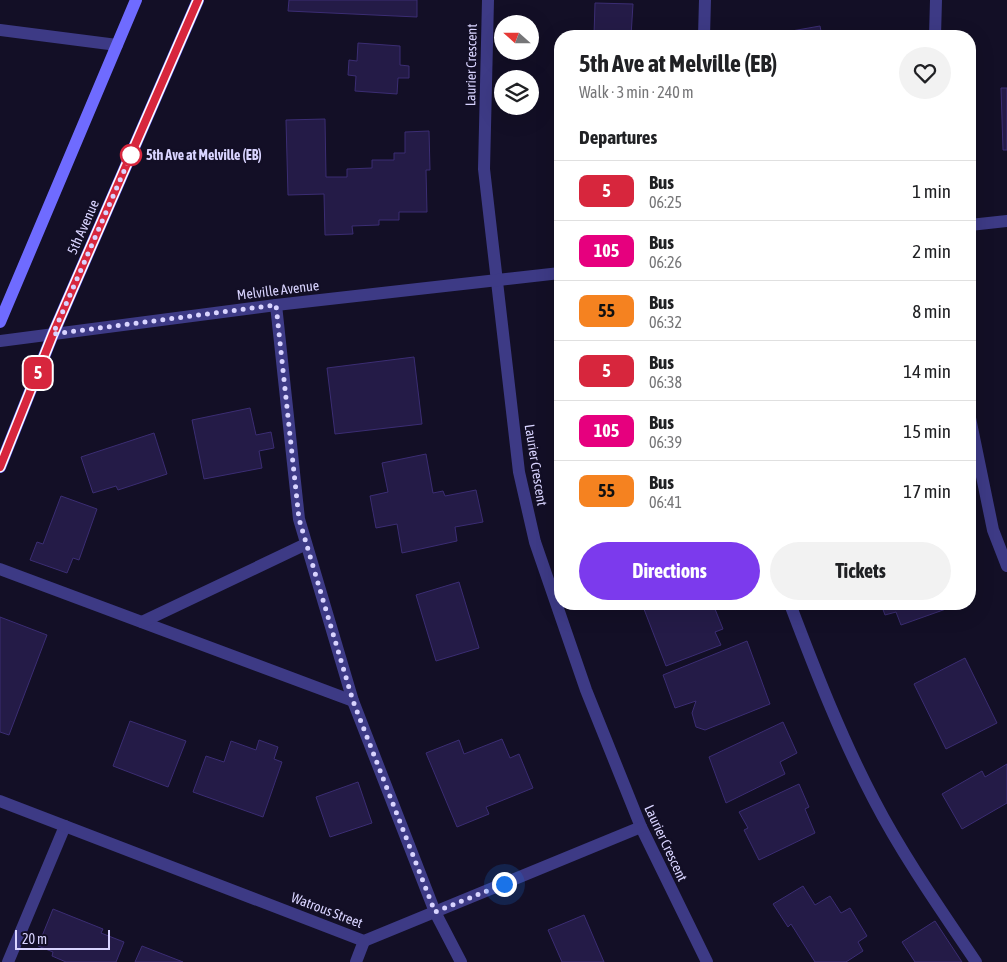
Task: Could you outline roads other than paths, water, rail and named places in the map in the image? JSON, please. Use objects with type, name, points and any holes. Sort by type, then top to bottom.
[{"type":"main road","points":[[0,322],[136,0]]},
{"type":"main road","name":"5th Avenue","points":[[0,467],[53,334],[198,0]]},
{"type":"street","name":"Laurier Crescent","points":[[488,0],[484,169],[519,472],[535,542],[554,597]]},
{"type":"street","points":[[704,0],[704,30]]},
{"type":"street","points":[[935,30],[936,0]]},
{"type":"street","points":[[0,30],[117,45]]},
{"type":"street","points":[[976,224],[1007,221]]},
{"type":"street","name":"Melville Avenue","points":[[0,341],[276,305],[554,274]]},
{"type":"street","points":[[276,305],[299,519],[306,544],[353,701],[435,912],[461,962]]},
{"type":"street","points":[[976,447],[993,530],[1007,566]]},
{"type":"street","points":[[142,622],[306,544]]},
{"type":"street","points":[[0,569],[353,701]]},
{"type":"street","name":"Laurier Crescent","points":[[558,610],[586,690],[641,827],[707,962]]},
{"type":"street","points":[[792,610],[823,690],[874,801],[939,907],[976,962]]},
{"type":"street","name":"Watrous Street","points":[[0,801],[364,941],[641,827]]},
{"type":"street","points":[[8,962],[65,826]]},
{"type":"street","points":[[356,962],[364,941]]},
{"type":"place","name":"5th Ave at Melville (EB)","points":[[131,155]]}]
